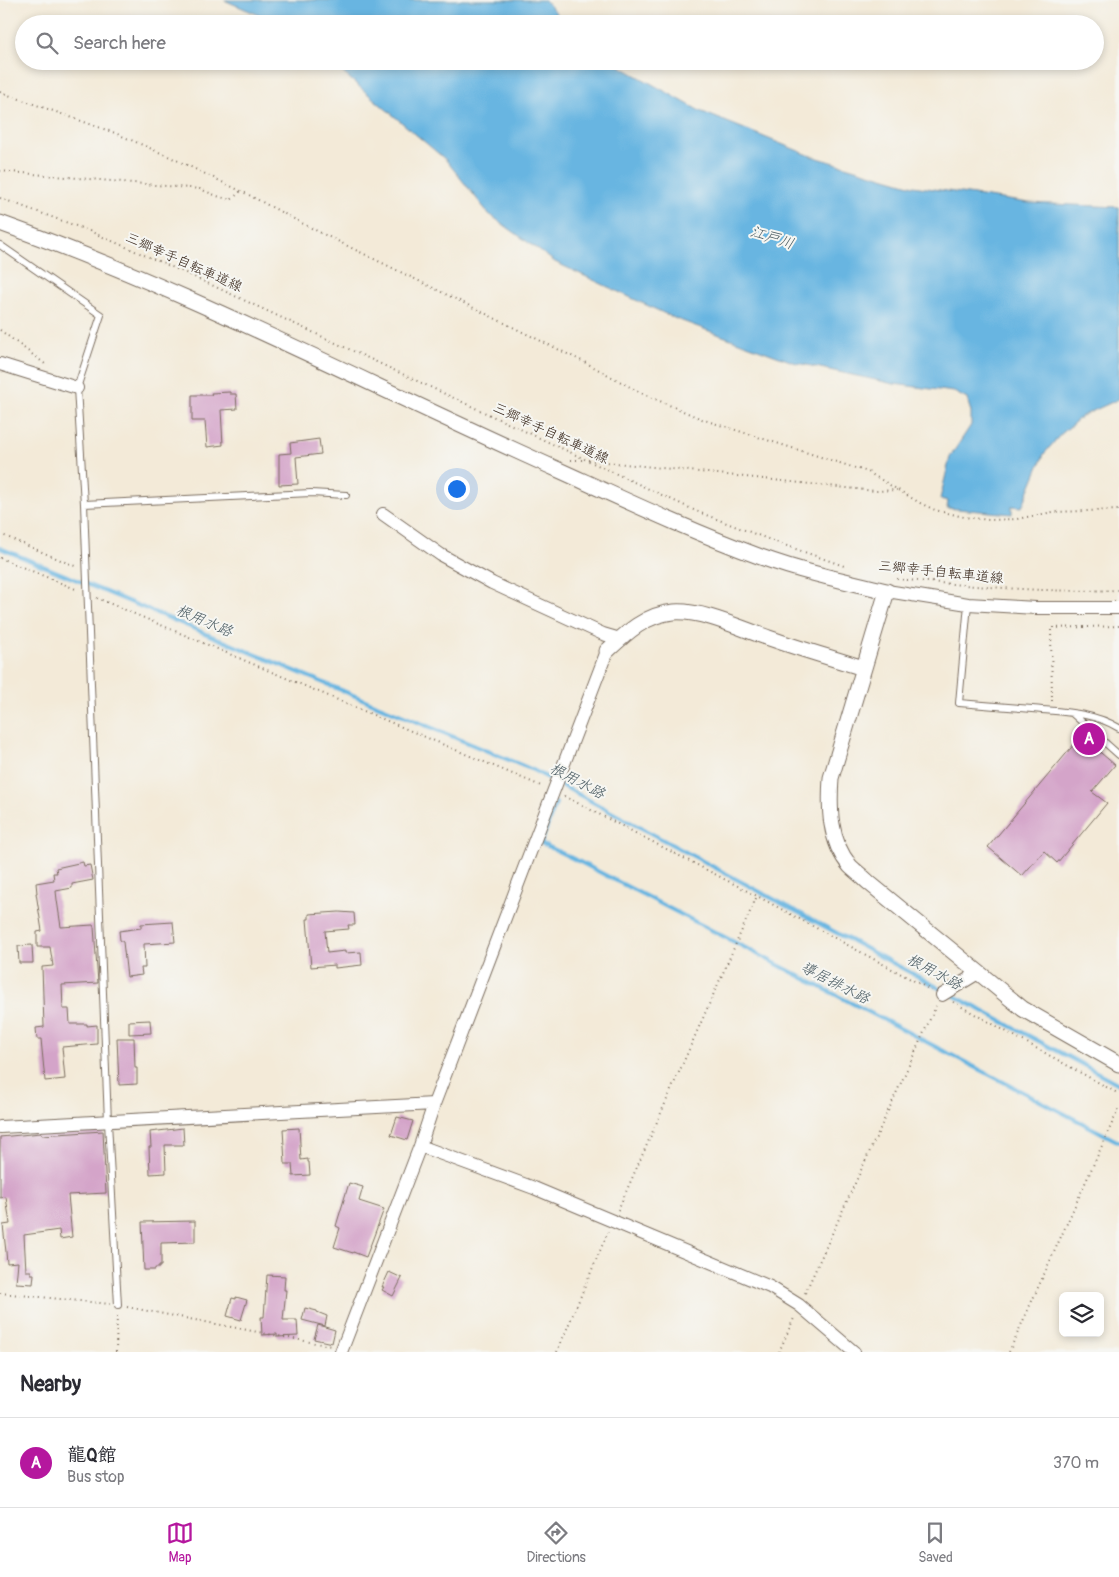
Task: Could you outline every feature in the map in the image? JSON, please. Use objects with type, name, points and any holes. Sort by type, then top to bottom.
[{"type":"street","points":[[0,223],[92,257],[180,295],[507,447],[661,516],[761,557],[823,576],[892,585],[968,604],[1064,609],[1119,608]]},
{"type":"street","points":[[0,364],[77,388]]},
{"type":"street","points":[[383,514],[441,555],[492,583],[603,634],[620,639]]},
{"type":"street","points":[[892,585],[863,668],[832,778],[830,804],[832,828],[840,850],[850,865],[868,882],[1023,1009],[1119,1064]]},
{"type":"street","points":[[342,1350],[607,651],[629,630],[650,618],[674,612],[699,614],[788,645],[863,668]]},
{"type":"street","points":[[942,995],[978,973]]},
{"type":"street","points":[[0,1127],[434,1104]]},
{"type":"street","points":[[420,1146],[534,1188],[770,1287],[799,1305],[854,1352]]},
{"type":"lane","points":[[0,244],[101,315],[77,388],[84,504],[108,1122],[118,1305]]},
{"type":"lane","points":[[84,504],[311,493],[346,495]]},
{"type":"lane","points":[[968,604],[959,703],[1093,716],[1119,728]]},
{"type":"lane","points":[[1072,713],[1119,755]]},
{"type":"path","points":[[0,92],[115,133],[168,156],[590,365],[642,393],[704,420],[868,472],[920,503],[936,510],[964,517],[989,520],[1017,520],[1052,512],[1119,510]]},
{"type":"path","points":[[0,171],[200,189],[231,200],[241,191]]},
{"type":"path","name":"三郷幸手自転車道線","points":[[0,198],[87,230],[190,275],[696,511],[773,541],[848,567]]},
{"type":"path","points":[[0,330],[46,365]]},
{"type":"path","points":[[566,460],[586,460],[875,491],[898,490]]},
{"type":"path","points":[[0,534],[86,571]]},
{"type":"path","points":[[0,558],[553,791],[757,896],[942,995],[1119,1094]]},
{"type":"path","name":"三郷幸手自転車道線","points":[[892,585],[1065,591],[1119,590]]},
{"type":"path","points":[[1052,711],[1051,628],[1119,626]]},
{"type":"path","points":[[557,1352],[757,896]]},
{"type":"path","points":[[780,1352],[799,1305],[942,995]]},
{"type":"path","points":[[1009,1352],[1119,1108]]},
{"type":"path","points":[[0,1292],[118,1305],[342,1350]]},
{"type":"path","points":[[116,1352],[118,1305]]},
{"type":"water","points":[[224,0],[545,0],[558,15],[259,15]]},
{"type":"water","name":"江戸川","points":[[340,70],[627,70],[700,111],[811,156],[913,186],[1029,203],[1119,207],[1119,399],[1082,416],[1060,435],[1044,454],[1022,507],[1012,506],[1012,514],[947,508],[948,501],[940,499],[950,457],[971,425],[971,412],[967,399],[954,392],[894,384],[793,362],[674,318],[555,262],[489,214],[446,160]]},
{"type":"building","points":[[230,392],[230,394],[236,394],[237,409],[221,410],[223,445],[207,447],[205,421],[192,421],[192,395],[212,395],[211,393]]},
{"type":"building","points":[[319,439],[321,454],[296,457],[298,484],[279,485],[279,454],[291,453],[290,443]]},
{"type":"building","points":[[1081,736],[1115,765],[1092,792],[1107,803],[1057,863],[1044,851],[1022,876],[988,847]]},
{"type":"building","points":[[83,862],[84,866],[90,865],[93,880],[72,884],[72,888],[56,891],[57,900],[61,927],[93,925],[94,927],[98,983],[62,985],[63,1009],[69,1009],[70,1024],[97,1025],[97,1044],[62,1047],[65,1079],[45,1081],[41,1039],[37,1039],[36,1028],[44,1027],[42,967],[53,966],[50,947],[37,947],[37,932],[42,931],[36,883],[54,880],[53,873],[57,873],[56,868]]},
{"type":"building","points":[[354,913],[355,925],[348,925],[349,929],[325,931],[327,953],[361,952],[362,965],[335,968],[335,965],[311,967],[307,919],[309,919],[309,914]]},
{"type":"building","points":[[173,922],[175,942],[144,944],[145,968],[141,968],[142,975],[127,977],[123,942],[120,940],[119,931],[141,928],[141,924]]},
{"type":"building","points":[[32,945],[33,963],[19,963],[18,946]]},
{"type":"building","points":[[150,1020],[151,1033],[129,1034],[129,1021]]},
{"type":"building","points":[[117,1038],[134,1038],[137,1084],[119,1085]]},
{"type":"building","points":[[397,1117],[413,1121],[407,1140],[391,1135]]},
{"type":"building","points":[[183,1128],[184,1145],[165,1145],[166,1173],[150,1174],[150,1132]]},
{"type":"building","points":[[299,1128],[301,1160],[308,1159],[310,1175],[293,1176],[292,1164],[285,1164],[283,1129]]},
{"type":"building","points":[[103,1131],[106,1193],[68,1195],[72,1237],[60,1239],[59,1230],[24,1235],[26,1271],[31,1271],[31,1274],[34,1274],[33,1284],[16,1283],[18,1262],[7,1263],[3,1225],[10,1224],[6,1197],[0,1198],[0,1137],[41,1133],[42,1135]]},
{"type":"building","points":[[349,1183],[363,1187],[359,1201],[384,1209],[366,1257],[334,1247],[340,1228],[336,1226]]},
{"type":"building","points":[[195,1221],[195,1242],[161,1243],[161,1266],[155,1268],[155,1270],[144,1270],[142,1222]]},
{"type":"building","points":[[389,1272],[402,1278],[393,1296],[382,1290]]},
{"type":"building","points":[[267,1275],[285,1276],[284,1290],[286,1290],[283,1320],[297,1320],[298,1336],[277,1337],[277,1334],[262,1335],[261,1317],[264,1317]]},
{"type":"building","points":[[236,1297],[247,1300],[241,1320],[227,1316],[232,1298],[236,1299]]},
{"type":"building","points":[[305,1308],[327,1316],[325,1326],[302,1320]]},
{"type":"building","points":[[318,1325],[335,1330],[332,1343],[314,1339]]},
{"type":"waterway","name":"根用水路","points":[[0,548],[533,770],[943,990]]},
{"type":"waterway","name":"導居排水路","points":[[556,803],[541,843],[1119,1142]]},
{"type":"waterway","name":"根用水路","points":[[949,993],[1119,1084]]},
{"type":"place","name":"龍Q館","points":[[1089,739]]}]
